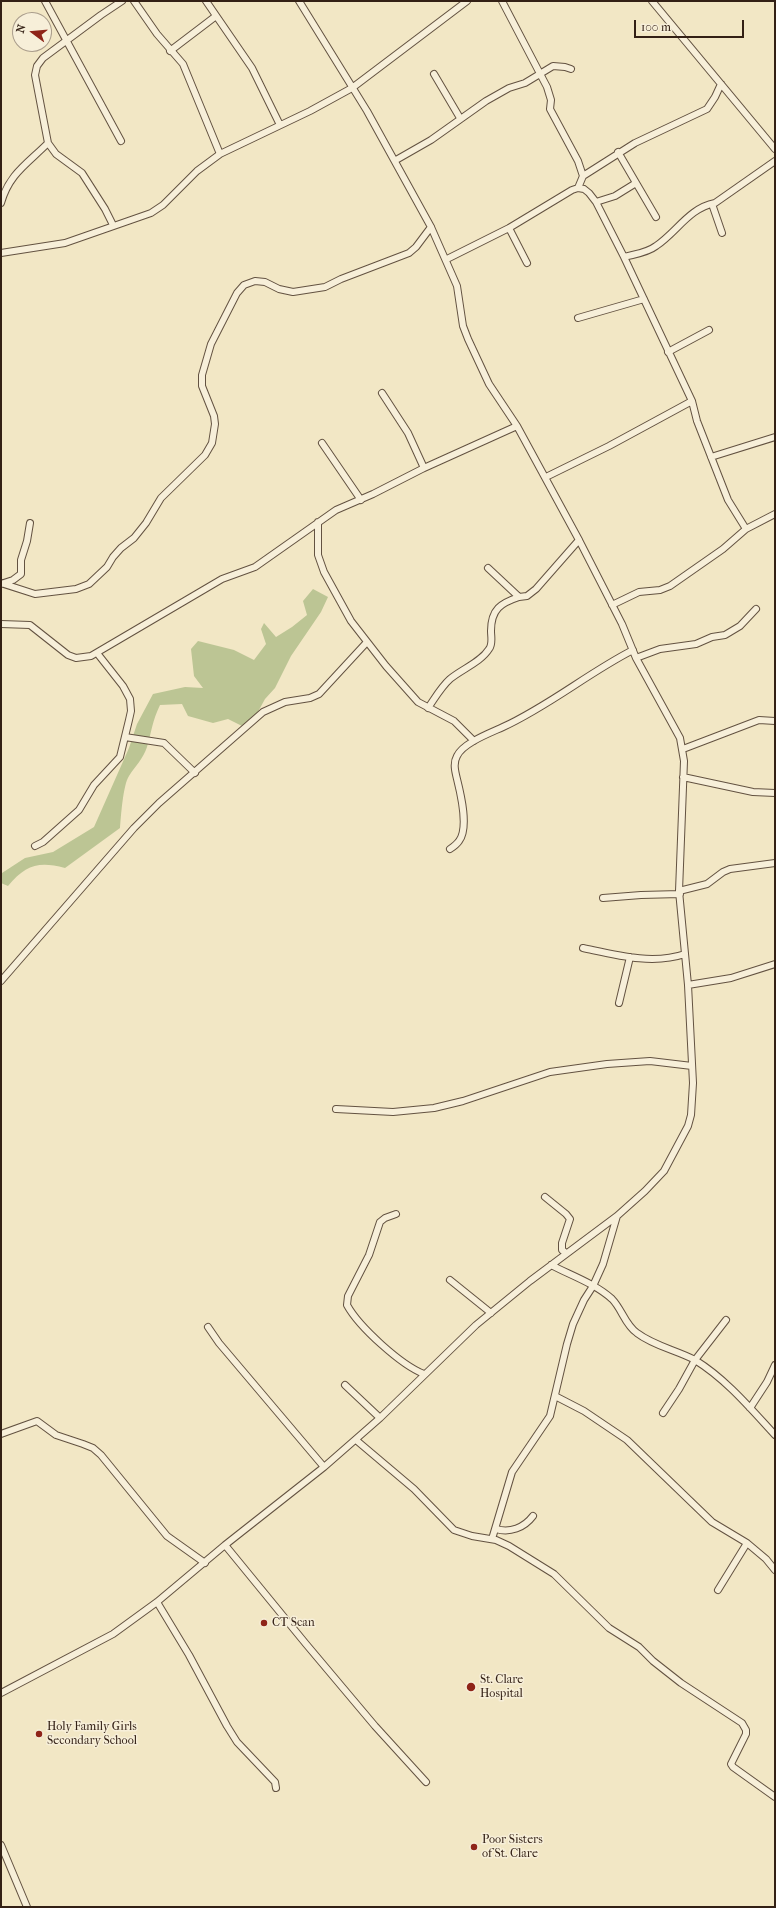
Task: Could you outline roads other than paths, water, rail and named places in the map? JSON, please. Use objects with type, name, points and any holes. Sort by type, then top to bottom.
[{"type":"street","points":[[44,1],[67,40],[121,141]]},
{"type":"street","points":[[113,225],[105,209],[82,173],[56,154],[48,143],[36,75],[37,66],[43,58],[122,1]]},
{"type":"street","points":[[134,1],[170,51],[183,64],[191,80],[203,116],[220,154]]},
{"type":"street","points":[[206,1],[256,74],[280,125]]},
{"type":"street","points":[[1,1693],[112,1634],[157,1602],[225,1545],[324,1467],[380,1418],[424,1374],[491,1313],[566,1253],[617,1216],[645,1191],[664,1171],[688,1126],[692,1115],[694,1097],[688,985],[680,892],[683,749],[680,738],[636,658],[580,540],[517,426],[489,384],[463,326],[457,286],[431,227],[396,160],[299,1]]},
{"type":"street","points":[[1,253],[65,243],[113,225],[141,218],[163,205],[197,171],[220,154],[310,111],[352,88],[467,1]]},
{"type":"street","points":[[502,1],[527,47],[550,96],[552,113],[578,161],[583,176]]},
{"type":"street","points":[[652,1],[775,149]]},
{"type":"street","points":[[170,51],[216,16]]},
{"type":"street","points":[[396,160],[431,140],[486,100],[509,88],[525,83],[553,66],[572,69]]},
{"type":"street","points":[[434,74],[460,118]]},
{"type":"street","points":[[578,188],[583,176],[618,152],[673,124],[707,109],[715,98],[721,84]]},
{"type":"street","points":[[1,203],[6,186],[11,178],[48,143]]},
{"type":"street","points":[[618,152],[656,217]]},
{"type":"street","points":[[624,257],[655,248],[688,219],[695,210],[704,205],[712,204],[775,161]]},
{"type":"street","points":[[596,202],[615,196],[636,183]]},
{"type":"street","points":[[446,259],[508,228],[572,190],[578,188],[589,192],[596,202],[624,257],[692,401],[696,420],[728,500],[746,529]]},
{"type":"street","points":[[712,204],[722,233]]},
{"type":"street","points":[[1,584],[35,594],[76,589],[89,584],[107,567],[120,548],[134,538],[146,523],[161,498],[205,455],[212,443],[215,424],[214,416],[202,386],[202,375],[212,344],[237,293],[244,285],[256,281],[265,282],[279,289],[293,292],[325,287],[341,279],[409,253],[416,247],[431,227]]},
{"type":"street","points":[[508,228],[527,263]]},
{"type":"street","points":[[578,318],[644,299]]},
{"type":"street","points":[[668,352],[709,330]]},
{"type":"street","points":[[382,393],[408,433],[424,468]]},
{"type":"street","points":[[546,477],[609,446],[692,401]]},
{"type":"street","points":[[1,624],[11,623],[34,627],[52,644],[68,655],[76,658],[97,653],[222,579],[255,567],[336,510],[517,426]]},
{"type":"street","points":[[711,457],[775,436]]},
{"type":"street","points":[[322,443],[360,500]]},
{"type":"street","points":[[612,605],[639,592],[660,590],[670,586],[723,549],[746,529],[775,514]]},
{"type":"street","points":[[318,522],[318,555],[324,572],[350,621],[418,702],[454,721],[474,741]]},
{"type":"street","points":[[1,584],[13,580],[21,574],[21,560],[27,541],[30,523]]},
{"type":"street","points":[[428,708],[441,688],[451,678],[485,654],[492,644],[492,620],[496,611],[504,602],[527,596],[536,589],[580,540]]},
{"type":"street","points":[[488,568],[519,597]]},
{"type":"street","points":[[636,658],[660,649],[696,644],[712,637],[725,634],[740,626],[756,609]]},
{"type":"street","points":[[1,981],[134,828],[263,712],[285,702],[310,698],[319,694],[367,642]]},
{"type":"street","points":[[450,849],[459,842],[464,825],[455,761],[459,752],[474,741],[536,710],[611,661],[633,650]]},
{"type":"street","points":[[35,846],[43,842],[79,810],[94,785],[120,757],[131,711],[130,699],[123,686],[97,653]]},
{"type":"street","points":[[683,749],[759,720],[775,721]]},
{"type":"street","points":[[125,737],[164,743],[195,773]]},
{"type":"street","points":[[683,778],[753,792],[775,793]]},
{"type":"street","points":[[603,898],[680,892],[706,884],[730,869],[775,863]]},
{"type":"street","points":[[583,948],[630,958],[668,958],[685,954]]},
{"type":"street","points":[[619,1003],[630,958]]},
{"type":"street","points":[[688,985],[731,978],[775,964]]},
{"type":"street","points":[[336,1109],[393,1112],[434,1108],[463,1101],[550,1072],[607,1064],[650,1061],[692,1066]]},
{"type":"street","points":[[545,1197],[570,1219],[562,1242],[562,1250],[566,1253]]},
{"type":"street","points":[[396,1214],[385,1218],[380,1222],[369,1255],[348,1296],[347,1305],[362,1324],[396,1358],[424,1374]]},
{"type":"street","points":[[492,1539],[512,1472],[550,1416],[561,1366],[573,1324],[603,1264],[617,1216]]},
{"type":"street","points":[[551,1265],[593,1286],[612,1299],[636,1332],[695,1360],[713,1374],[750,1408],[775,1435]]},
{"type":"street","points":[[450,1280],[491,1313]]},
{"type":"street","points":[[663,1413],[679,1389],[695,1360],[726,1320]]},
{"type":"street","points":[[208,1327],[324,1467]]},
{"type":"street","points":[[750,1408],[767,1382],[775,1365]]},
{"type":"street","points":[[345,1385],[380,1418]]},
{"type":"street","points":[[555,1396],[584,1411],[627,1440],[712,1522],[747,1543],[766,1559],[775,1570]]},
{"type":"street","points":[[1,1434],[37,1421],[56,1435],[93,1448],[102,1455],[167,1536],[205,1563]]},
{"type":"street","points":[[356,1440],[414,1489],[454,1530],[472,1536],[492,1539],[509,1546],[554,1574],[609,1628],[639,1648],[681,1683],[742,1723],[746,1730],[746,1734],[731,1764],[733,1767],[775,1797]]},
{"type":"street","points":[[496,1528],[504,1531],[514,1530],[528,1522],[533,1516]]},
{"type":"street","points":[[718,1590],[747,1543]]},
{"type":"street","points":[[225,1545],[375,1726],[426,1782]]},
{"type":"street","points":[[157,1602],[189,1655],[237,1742],[275,1782],[276,1788]]},
{"type":"street","points":[[1,1845],[27,1907]]},
{"type":"place","name":"CT Scan","points":[[264,1623]]},
{"type":"place","name":"St. Clare Hospital","points":[[471,1687]]},
{"type":"place","name":"Holy Family Girls Secondary School","points":[[39,1734]]},
{"type":"place","name":"Poor Sisters of St. Clare","points":[[474,1847]]}]
